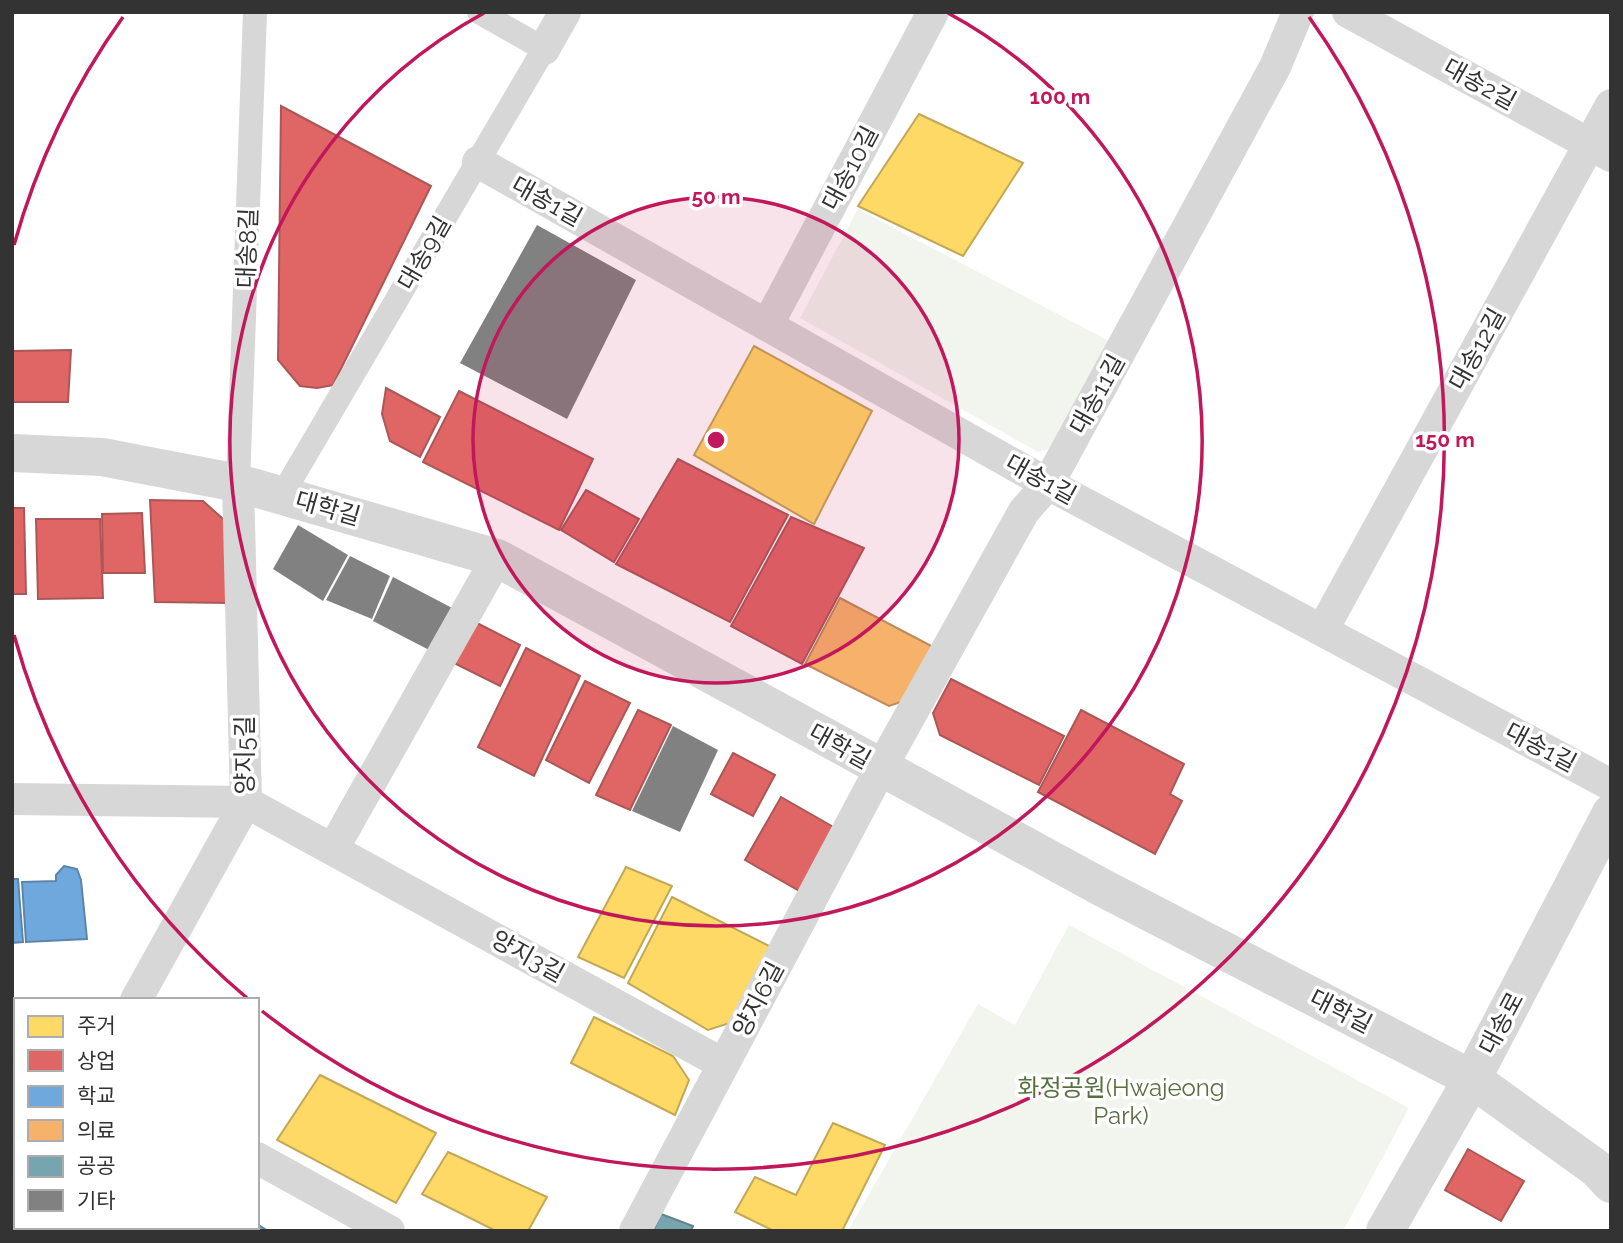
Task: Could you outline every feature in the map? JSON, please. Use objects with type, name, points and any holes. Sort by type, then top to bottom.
[{"type":"street","name":"대송8길","points":[[238,483],[255,12]]},
{"type":"street","points":[[479,12],[544,49]]},
{"type":"street","name":"대송9길","points":[[282,495],[565,12]]},
{"type":"street","name":"대송10길","points":[[768,324],[933,12]]},
{"type":"street","name":"대송11길","points":[[881,768],[1024,511],[1048,484],[1275,67],[1298,12]]},
{"type":"street","name":"대송2길","points":[[1348,12],[1600,150]]},
{"type":"street","name":"대송12길","points":[[1323,629],[1600,150],[1611,105]]},
{"type":"street","name":"대송1길","points":[[478,162],[1048,484],[1611,785]]},
{"type":"street","name":"대학길","points":[[12,453],[102,457],[238,483],[497,558],[1101,887],[1472,1079],[1596,1168],[1611,1184]]},
{"type":"street","name":"양지5길","points":[[137,998],[247,802],[238,483]]},
{"type":"street","points":[[333,849],[497,558]]},
{"type":"street","name":"양지6길","points":[[635,1231],[881,768]]},
{"type":"street","name":"양지3길","points":[[12,799],[247,802],[723,1064]]},
{"type":"street","name":"대송로","points":[[1385,1231],[1472,1079],[1611,813]]},
{"type":"street","points":[[259,1159],[389,1231]]},
{"type":"green space","points":[[858,209],[1111,342],[1059,446],[1038,452],[800,318]]},
{"type":"green space","name":"화정공원(Hwajeong Park)","points":[[1069,925],[1409,1108],[1343,1231],[848,1231],[978,1004],[1015,1025]]},
{"type":"building: 주거","points":[[919,114],[1023,163],[963,256],[858,206]]},
{"type":"building: 주거","points":[[754,346],[872,411],[814,524],[694,455]]},
{"type":"building: 주거","points":[[626,867],[672,886],[624,978],[578,957]]},
{"type":"building: 주거","points":[[672,897],[775,949],[736,1021],[708,1030],[628,983]]},
{"type":"building: 주거","points":[[12,1001],[14,1001],[14,1063]]},
{"type":"building: 주거","points":[[594,1017],[673,1056],[689,1080],[675,1115],[571,1063]]},
{"type":"building: 주거","points":[[320,1075],[436,1133],[396,1203],[277,1140]]},
{"type":"building: 주거","points":[[833,1123],[885,1145],[842,1231],[774,1231],[735,1212],[755,1177],[796,1195]]},
{"type":"building: 주거","points":[[448,1152],[547,1197],[528,1231],[496,1231],[422,1194]]},
{"type":"building: 상업","points":[[281,106],[431,186],[333,385],[317,388],[300,386],[278,360]]},
{"type":"building: 상업","points":[[71,350],[68,402],[12,402],[12,351]]},
{"type":"building: 상업","points":[[386,388],[440,417],[420,457],[390,441],[382,414]]},
{"type":"building: 상업","points":[[459,391],[593,459],[559,530],[423,462]]},
{"type":"building: 상업","points":[[678,459],[788,515],[730,622],[616,564]]},
{"type":"building: 상업","points":[[586,490],[639,519],[614,562],[561,530]]},
{"type":"building: 상업","points":[[150,500],[203,501],[232,527],[231,603],[155,602]]},
{"type":"building: 상업","points":[[12,508],[24,508],[26,594],[12,594]]},
{"type":"building: 상업","points":[[142,513],[145,573],[103,573],[102,514]]},
{"type":"building: 상업","points":[[791,517],[864,548],[802,664],[731,626]]},
{"type":"building: 상업","points":[[36,519],[100,519],[103,598],[38,599]]},
{"type":"building: 상업","points":[[475,622],[520,645],[500,686],[454,663]]},
{"type":"building: 상업","points":[[526,648],[580,676],[534,776],[478,747]]},
{"type":"building: 상업","points":[[951,679],[1064,736],[1039,785],[940,735],[933,713]]},
{"type":"building: 상업","points":[[585,681],[630,703],[589,783],[546,760]]},
{"type":"building: 상업","points":[[638,710],[671,725],[630,810],[596,795]]},
{"type":"building: 상업","points":[[1081,710],[1184,764],[1170,794],[1182,801],[1155,854],[1038,792]]},
{"type":"building: 상업","points":[[733,753],[775,775],[753,816],[711,794]]},
{"type":"building: 상업","points":[[781,797],[837,829],[801,892],[745,860]]},
{"type":"building: 상업","points":[[1468,1149],[1524,1181],[1501,1221],[1445,1190]]},
{"type":"building: 학교","points":[[64,866],[77,869],[81,880],[87,939],[26,942],[22,882],[56,881],[56,875]]},
{"type":"building: 학교","points":[[12,879],[18,879],[23,942],[12,943]]},
{"type":"building: 학교","points":[[259,1225],[268,1231],[73,1229],[259,1229]]},
{"type":"building: 의료","points":[[840,598],[937,649],[913,698],[889,706],[805,664]]},
{"type":"building: 공공","points":[[661,1214],[693,1226],[691,1231],[653,1231]]},
{"type":"building: 기타","points":[[537,225],[636,280],[567,419],[460,363]]},
{"type":"building: 기타","points":[[298,525],[348,555],[323,601],[273,569]]},
{"type":"building: 기타","points":[[350,556],[390,576],[372,619],[326,600]]},
{"type":"building: 기타","points":[[393,577],[456,610],[435,653],[373,621]]},
{"type":"building: 기타","points":[[673,726],[718,750],[680,832],[632,811]]}]
